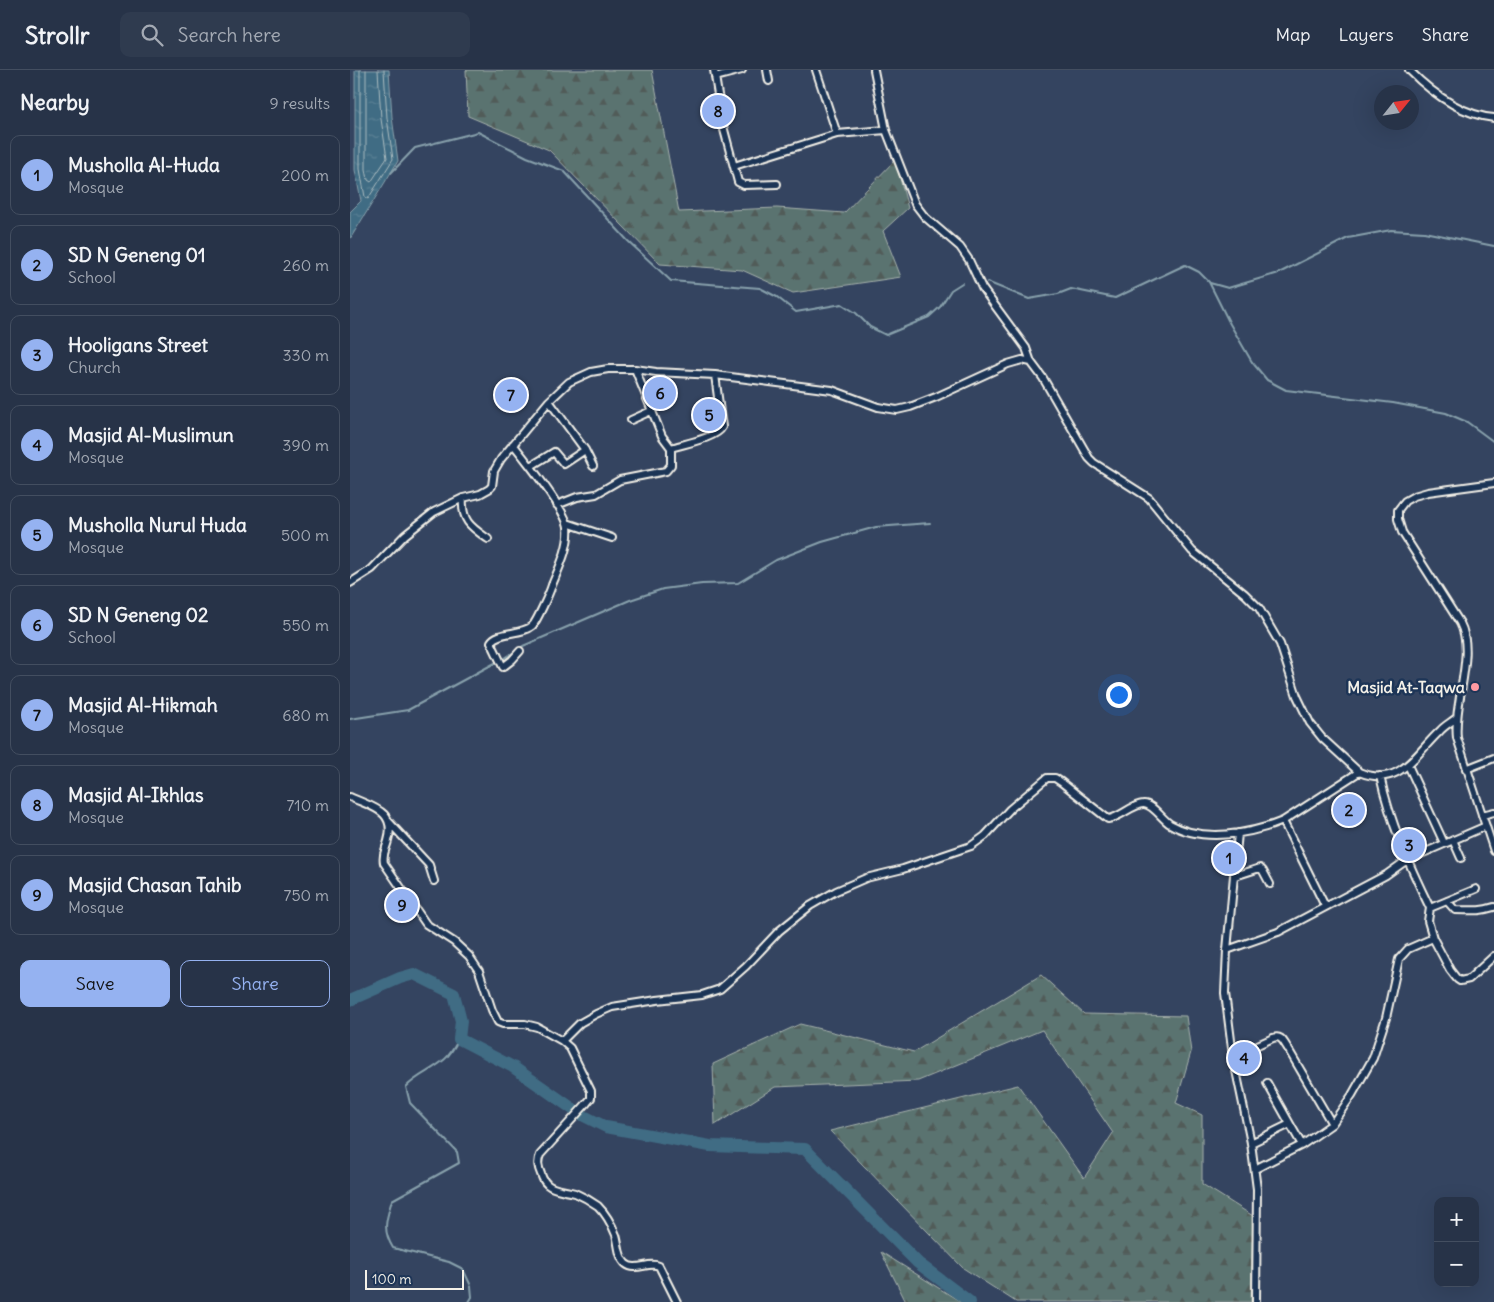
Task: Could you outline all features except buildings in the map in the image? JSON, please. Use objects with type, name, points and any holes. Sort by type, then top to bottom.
[{"type":"street","points":[[742,70],[714,74],[723,126],[738,182],[742,185],[777,184]]},
{"type":"street","points":[[767,70],[769,81]]},
{"type":"street","points":[[816,70],[837,134]]},
{"type":"street","points":[[874,70],[886,130],[915,204],[925,217],[960,247],[969,260],[982,288],[1026,348],[1031,362],[1043,378],[1089,458],[1150,498],[1192,551],[1245,594],[1259,608],[1280,644],[1297,696],[1310,723],[1322,738],[1359,772],[1372,777],[1380,776],[1391,774],[1408,765],[1439,731],[1456,719]]},
{"type":"street","points":[[1409,70],[1442,98],[1478,114],[1494,118]]},
{"type":"street","points":[[734,166],[837,134],[886,130]]},
{"type":"street","points":[[350,583],[372,569],[405,535],[444,506],[463,498],[480,494],[490,488],[497,465],[513,444],[549,401],[570,382],[580,376],[608,370],[635,369],[715,375],[832,390],[878,406],[901,410],[936,397],[1008,364],[1022,360],[1031,362]]},
{"type":"street","points":[[557,505],[577,497],[596,494],[620,480],[666,471],[672,465],[672,448],[662,436],[635,369]]},
{"type":"street","points":[[672,448],[713,435],[722,427],[715,375]]},
{"type":"street","points":[[549,401],[585,450],[593,466]]},
{"type":"street","points":[[631,420],[651,411]]},
{"type":"street","points":[[513,444],[531,466],[557,505],[567,524],[567,540],[564,550],[548,596],[534,625],[515,634],[495,637],[491,642],[503,667],[520,651]]},
{"type":"street","points":[[531,466],[554,452],[564,464],[585,450]]},
{"type":"street","points":[[1494,483],[1428,492],[1414,496],[1400,506],[1397,515],[1402,532],[1460,623],[1465,636],[1466,656],[1456,719],[1457,738],[1494,851]]},
{"type":"street","points":[[463,498],[463,512],[467,522],[488,539]]},
{"type":"street","points":[[567,524],[612,538]]},
{"type":"street","points":[[1466,769],[1494,758]]},
{"type":"street","points":[[1408,765],[1444,844]]},
{"type":"street","points":[[562,1041],[580,1024],[612,1007],[702,996],[720,989],[746,966],[779,931],[810,906],[836,891],[866,878],[903,869],[971,846],[985,836],[1010,809],[1047,778],[1055,778],[1061,782],[1108,819],[1145,804],[1151,806],[1161,817],[1178,828],[1207,834],[1251,832],[1283,821],[1359,772]]},
{"type":"street","points":[[1380,776],[1396,834],[1430,908],[1428,922],[1433,938],[1450,970],[1460,981],[1469,979],[1494,956]]},
{"type":"street","points":[[350,797],[377,808],[384,814],[389,822],[429,865],[434,881]]},
{"type":"street","points":[[1482,816],[1494,812]]},
{"type":"street","points":[[1283,821],[1326,906]]},
{"type":"street","points":[[389,822],[389,838],[383,854],[384,863],[426,924],[454,942],[469,956],[479,971],[496,1020],[503,1024],[525,1024],[537,1027],[562,1041],[573,1054],[591,1091],[587,1104],[540,1155],[538,1166],[542,1179],[553,1189],[573,1193],[597,1206],[610,1221],[624,1262],[635,1267],[652,1264],[659,1266],[677,1302]]},
{"type":"street","points":[[1227,950],[1278,932],[1386,875],[1407,860],[1486,826]]},
{"type":"street","points":[[1238,833],[1227,950],[1226,992],[1233,1056],[1251,1143],[1257,1189],[1256,1302]]},
{"type":"street","points":[[1453,840],[1462,858]]},
{"type":"street","points":[[1235,876],[1260,868],[1270,884]]},
{"type":"street","points":[[1430,908],[1476,889]]},
{"type":"street","points":[[1447,901],[1455,910],[1480,912],[1494,907]]},
{"type":"street","points":[[1255,1169],[1302,1146],[1332,1124],[1352,1095],[1373,1058],[1386,1018],[1399,959],[1408,949],[1433,938]]},
{"type":"street","points":[[1233,1056],[1276,1037],[1281,1038],[1332,1124]]},
{"type":"street","points":[[1267,1083],[1302,1146]]},
{"type":"street","points":[[1251,1143],[1290,1124]]},
{"type":"green space","points":[[466,70],[652,70],[679,212],[777,208],[844,213],[895,160],[908,208],[883,231],[901,277],[793,293],[742,270],[660,264],[549,150],[468,116]]},
{"type":"green space","points":[[1041,975],[1084,1014],[1186,1016],[1191,1052],[1176,1103],[1202,1115],[1202,1184],[1253,1216],[1251,1302],[1016,1302],[963,1268],[830,1131],[1018,1085],[1084,1178],[1113,1133],[1042,1030],[918,1081],[775,1087],[715,1125],[713,1064],[800,1024],[914,1052]]},
{"type":"green space","points":[[881,1252],[961,1302],[906,1302]]},
{"type":"water","points":[[355,70],[389,70],[392,117],[398,161],[350,239],[350,212],[361,201],[355,170]]},
{"type":"waterway","points":[[391,173],[415,148],[478,132],[527,157],[564,171],[628,241],[671,281],[760,288],[777,297],[796,312],[842,304],[856,313],[870,327],[886,335],[929,317],[940,307],[951,290],[962,283]]},
{"type":"waterway","points":[[1210,283],[1228,288],[1279,273],[1348,238],[1391,230],[1424,232],[1494,246]]},
{"type":"waterway","points":[[987,282],[1029,299],[1058,294],[1071,289],[1115,298],[1185,265],[1199,272],[1209,282],[1252,362],[1267,380],[1286,390],[1393,403],[1446,413],[1467,422],[1494,442]]},
{"type":"waterway","points":[[505,658],[523,646],[630,600],[663,589],[702,584],[738,583],[776,560],[822,542],[876,527],[930,523]]},
{"type":"waterway","points":[[350,719],[408,710],[495,663]]},
{"type":"waterway","points":[[350,1000],[400,978],[414,974],[454,994],[461,1021],[459,1039],[513,1067],[573,1109]]},
{"type":"waterway","points":[[459,1039],[445,1059],[406,1087],[410,1103],[457,1152],[459,1163],[392,1200],[386,1230],[393,1248],[449,1262],[463,1269],[471,1286],[472,1297],[469,1302]]},
{"type":"waterway","points":[[582,1115],[606,1127],[710,1146],[805,1149],[918,1263],[970,1302]]},
{"type":"place","name":"Masjid Al-Ikhlas","points":[[718,111]]},
{"type":"place","name":"SD N Geneng 02","points":[[660,393]]},
{"type":"place","name":"Masjid Al-Hikmah","points":[[511,395]]},
{"type":"place","name":"Musholla Nurul Huda","points":[[709,415]]},
{"type":"place","name":"Masjid At-Taqwa","points":[[1475,687]]},
{"type":"place","name":"SD N Geneng 01","points":[[1349,810]]},
{"type":"place","name":"Hooligans Street","points":[[1409,845]]},
{"type":"place","name":"Musholla Al-Huda","points":[[1229,858]]},
{"type":"place","name":"Masjid Chasan Tahib","points":[[402,905]]},
{"type":"place","name":"Masjid Al-Muslimun","points":[[1244,1058]]}]
